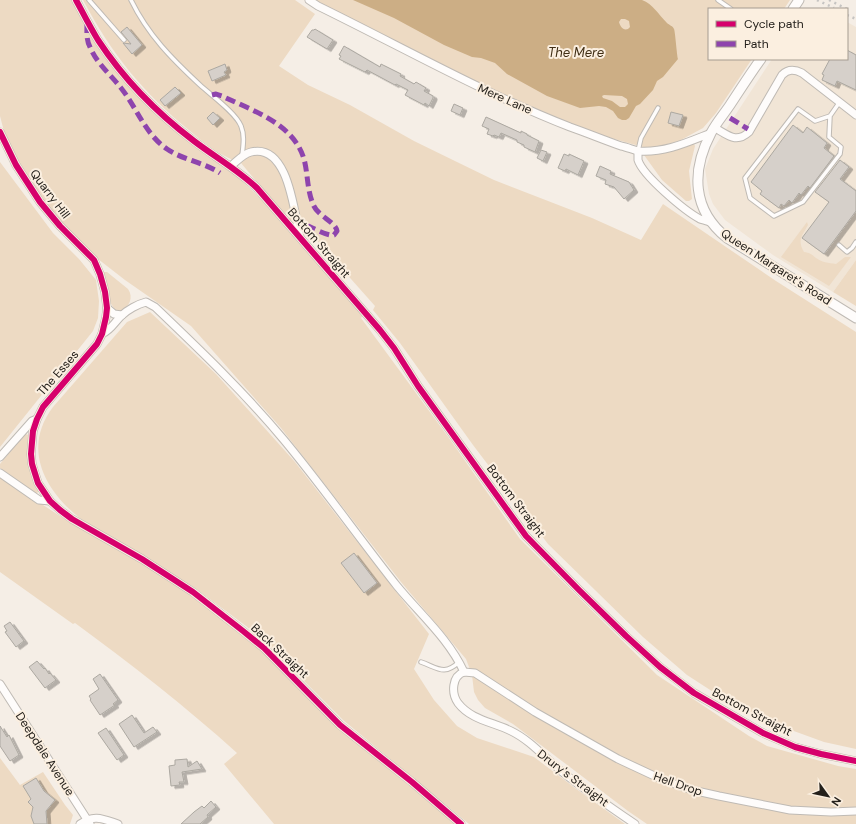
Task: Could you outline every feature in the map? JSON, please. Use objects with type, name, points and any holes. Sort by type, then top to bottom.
[{"type":"main road","name":"Queen Margaret's Road","points":[[760,60],[713,130],[701,156],[697,176],[698,190],[704,209],[712,223],[728,238],[856,318]]},
{"type":"street","name":"Bottom Straight","points":[[76,0],[98,40],[126,77],[177,127],[194,141],[231,166],[257,188],[300,237],[394,348],[418,386],[526,536],[626,636],[671,676],[694,693],[763,733],[795,747],[856,761]]},
{"type":"street","name":"Mere Lane","points":[[309,0],[487,92],[560,123],[638,151],[661,150],[675,147],[713,130]]},
{"type":"street","points":[[713,130],[738,139],[744,137],[749,132],[782,75],[791,70],[802,73],[856,115]]},
{"type":"street","name":"Quarry Hill","points":[[0,132],[16,165],[40,202],[60,226],[94,260]]},
{"type":"street","points":[[231,166],[242,157],[252,152],[262,151],[271,155],[277,161],[282,168],[290,189],[300,237]]},
{"type":"street","points":[[638,151],[638,160],[653,181],[699,219],[712,223]]},
{"type":"street","name":"The Esses","points":[[50,501],[38,483],[32,464],[31,443],[33,431],[43,407],[97,344],[102,334],[107,308],[102,279],[94,260]]},
{"type":"street","points":[[102,334],[111,329],[122,315],[143,303],[150,303],[155,307],[234,384],[284,440],[398,587],[449,647],[464,672]]},
{"type":"street","points":[[107,308],[114,314],[122,315]]},
{"type":"street","points":[[0,458],[32,421],[37,419]]},
{"type":"street","points":[[0,473],[39,500],[50,501]]},
{"type":"street","name":"Back Straight","points":[[50,501],[72,519],[193,592],[243,631],[264,648],[340,725],[412,782],[461,824]]},
{"type":"street","name":"Hell Drop","points":[[464,672],[475,673],[517,700],[618,759],[663,780],[692,790],[790,810],[831,812],[856,811]]},
{"type":"street","name":"Drury's Straight","points":[[464,672],[457,677],[454,682],[454,693],[458,703],[469,713],[475,717],[512,731],[561,770],[635,824]]},
{"type":"street","name":"Deepdale Avenue","points":[[0,684],[88,821]]},
{"type":"street","points":[[80,824],[95,818],[102,818],[118,824]]},
{"type":"lane","points":[[89,0],[124,40]]},
{"type":"lane","points":[[131,0],[144,24],[155,39],[184,70],[239,122],[243,131],[244,139],[242,157]]},
{"type":"lane","points":[[718,0],[730,8]]},
{"type":"lane","points":[[830,116],[829,137],[841,147],[840,154],[803,202],[774,216],[750,198],[745,178],[798,109],[815,121],[830,116],[840,103]]},
{"type":"lane","points":[[638,151],[641,138],[658,108]]},
{"type":"lane","points":[[839,245],[847,252],[856,242]]},
{"type":"lane","points":[[421,662],[446,670],[452,668],[459,662]]},
{"type":"shaded area","points":[[0,0],[72,0],[93,38],[105,56],[132,89],[162,120],[232,172],[256,194],[303,245],[363,315],[361,318],[449,438],[520,539],[657,675],[749,736],[767,746],[838,766],[856,769],[856,824],[647,824],[513,724],[485,708],[478,700],[474,692],[472,675],[466,659],[401,582],[281,428],[191,326],[125,280],[98,259],[57,218],[41,197],[7,143],[0,116]]},
{"type":"shaded area","points":[[83,0],[295,0],[315,14],[279,66],[308,85],[350,105],[414,141],[494,180],[592,218],[641,240],[663,204],[776,281],[856,332],[856,749],[824,742],[780,726],[721,697],[687,675],[643,637],[548,544],[473,445],[400,343],[373,310],[375,306],[311,234],[308,233],[308,229],[293,225],[241,163],[220,154],[196,136],[157,102],[129,71],[117,55]]},
{"type":"shaded area","points":[[314,0],[790,0],[785,8],[708,8],[708,60],[751,60],[716,113],[703,128],[679,141],[657,147],[643,147],[589,132],[504,97]]},
{"type":"shaded area","points":[[848,23],[856,27],[856,260],[833,292],[773,255],[725,220],[713,204],[709,194],[705,169],[713,149],[771,60],[848,60]]},
{"type":"shaded area","points":[[694,144],[695,146],[689,171],[692,199],[686,201],[662,180],[644,155],[658,154]]},
{"type":"shaded area","points":[[0,162],[53,233],[79,259],[96,280],[99,301],[98,318],[93,331],[0,447]]},
{"type":"shaded area","points":[[807,222],[808,225],[802,235],[801,241],[804,252],[811,254],[825,262],[836,264],[845,257],[851,257],[829,286],[781,257]]},
{"type":"shaded area","points":[[856,260],[856,306],[833,292]]},
{"type":"shaded area","points":[[104,272],[107,272],[130,292],[130,302],[121,312],[115,310],[110,302]]},
{"type":"shaded area","points":[[150,312],[216,374],[295,462],[429,634],[414,669],[434,700],[457,726],[477,738],[534,757],[625,824],[469,824],[343,720],[270,647],[246,626],[195,588],[81,519],[68,508],[48,482],[42,468],[38,453],[39,438],[44,422],[53,407],[127,322]]},
{"type":"shaded area","points":[[25,434],[29,435],[28,457],[31,471],[39,491],[36,494],[0,468],[0,464]]},
{"type":"shaded area","points":[[0,477],[60,516],[140,562],[191,595],[262,651],[338,727],[456,824],[274,824],[224,764],[237,753],[178,702],[117,654],[75,623],[73,624],[0,572]]},
{"type":"shaded area","points":[[0,758],[20,785],[43,772],[73,815],[70,824],[0,824]]},
{"type":"water","name":"The Mere","points":[[353,0],[642,0],[652,7],[667,23],[672,26],[675,34],[678,59],[663,77],[657,81],[653,90],[640,104],[636,106],[629,118],[622,120],[618,118],[613,111],[606,107],[599,106],[580,108],[547,96],[507,74],[495,63],[481,58],[472,57],[444,45],[394,18]],"holes":[[[621,19],[629,21],[630,27],[628,29],[623,29],[619,22]],[[602,96],[622,96],[627,99],[628,104],[625,107],[620,107],[612,101],[603,98]]]},
{"type":"building","points":[[127,27],[142,45],[132,54],[123,43],[131,44],[121,32]]},
{"type":"building","points":[[315,29],[333,40],[327,49],[307,37],[312,30]]},
{"type":"building","points":[[344,46],[380,67],[381,64],[401,74],[400,76],[414,84],[416,82],[426,88],[424,91],[433,96],[429,106],[405,95],[408,90],[396,84],[395,85],[367,70],[365,72],[339,59],[341,56],[339,55]]},
{"type":"building","points":[[848,51],[856,55],[856,90],[837,81],[835,86],[822,80],[824,75],[822,74],[829,60],[848,60]]},
{"type":"building","points":[[225,64],[227,70],[224,72],[226,75],[212,81],[208,71]]},
{"type":"building","points":[[175,87],[181,93],[165,106],[160,100]]},
{"type":"building","points":[[454,104],[463,108],[460,115],[451,111]]},
{"type":"building","points":[[213,112],[220,118],[213,125],[207,118]]},
{"type":"building","points":[[671,112],[683,115],[679,126],[668,123]]},
{"type":"building","points":[[486,117],[521,133],[521,131],[539,141],[535,152],[524,147],[524,145],[517,142],[517,140],[501,133],[499,137],[487,134],[489,129],[482,126]]},
{"type":"building","points":[[793,125],[803,133],[807,127],[827,143],[824,148],[834,156],[810,188],[808,186],[801,195],[799,193],[792,203],[789,200],[784,206],[781,204],[779,208],[760,194],[762,191],[751,182]]},
{"type":"building","points":[[541,150],[547,152],[543,161],[537,158]]},
{"type":"building","points":[[564,154],[569,156],[569,154],[584,161],[578,175],[566,169],[565,171],[558,168]]},
{"type":"building","points":[[840,160],[849,167],[840,179],[856,191],[856,211],[824,254],[802,238],[829,202],[815,192]]},
{"type":"building","points":[[600,166],[611,171],[610,174],[629,182],[634,190],[624,199],[614,187],[605,184],[606,180],[596,176]]},
{"type":"building","points":[[354,553],[377,583],[364,593],[341,563]]},
{"type":"building","points":[[10,622],[24,641],[16,647],[5,632],[7,631],[4,626]]},
{"type":"building","points":[[37,661],[56,680],[45,688],[29,667]]},
{"type":"building","points":[[100,674],[118,700],[113,704],[115,705],[100,715],[89,696],[99,689],[93,679]]},
{"type":"building","points":[[132,715],[144,733],[153,727],[157,732],[134,747],[119,724]]},
{"type":"building","points":[[0,726],[7,737],[9,735],[19,755],[10,761],[0,746]]},
{"type":"building","points":[[106,728],[124,755],[117,760],[98,733]]},
{"type":"building","points":[[187,759],[188,767],[197,761],[202,769],[182,772],[184,782],[179,782],[180,785],[171,786],[169,766],[175,765],[175,760]]},
{"type":"building","points":[[36,778],[44,791],[55,800],[46,811],[47,824],[34,824],[31,816],[33,807],[28,802],[31,799],[23,786]]},
{"type":"building","points":[[211,801],[216,807],[200,824],[181,824],[194,812],[202,806],[204,808]]},
{"type":"railway","points":[[817,0],[834,8]]},
{"type":"railway","points":[[829,0],[845,8]]},
{"type":"railway","points":[[848,15],[856,19]]},
{"type":"marked path","points":[[87,23],[88,41],[93,53],[100,64],[127,96],[147,128],[159,143],[173,153],[207,166],[220,173]]},
{"type":"marked path","points":[[212,95],[216,94],[222,96],[259,113],[281,127],[291,136],[299,147],[304,159],[313,204],[318,212],[336,227],[337,231],[334,235],[331,235],[297,222]]},
{"type":"marked path","points":[[730,118],[748,129]]},
{"type":"cycle path","points":[[76,0],[95,35],[118,68],[167,119],[257,188],[380,330],[394,348],[418,386],[526,536],[626,636],[660,667],[694,693],[763,733],[795,747],[856,761]]},
{"type":"cycle path","points":[[0,132],[16,165],[40,202],[60,226],[94,260],[105,292],[107,308],[102,334],[97,344],[43,407],[37,419],[33,431],[31,454],[32,464],[38,483],[50,501],[72,519],[142,559],[193,592],[243,631],[264,648],[340,725],[412,782],[461,824]]}]
